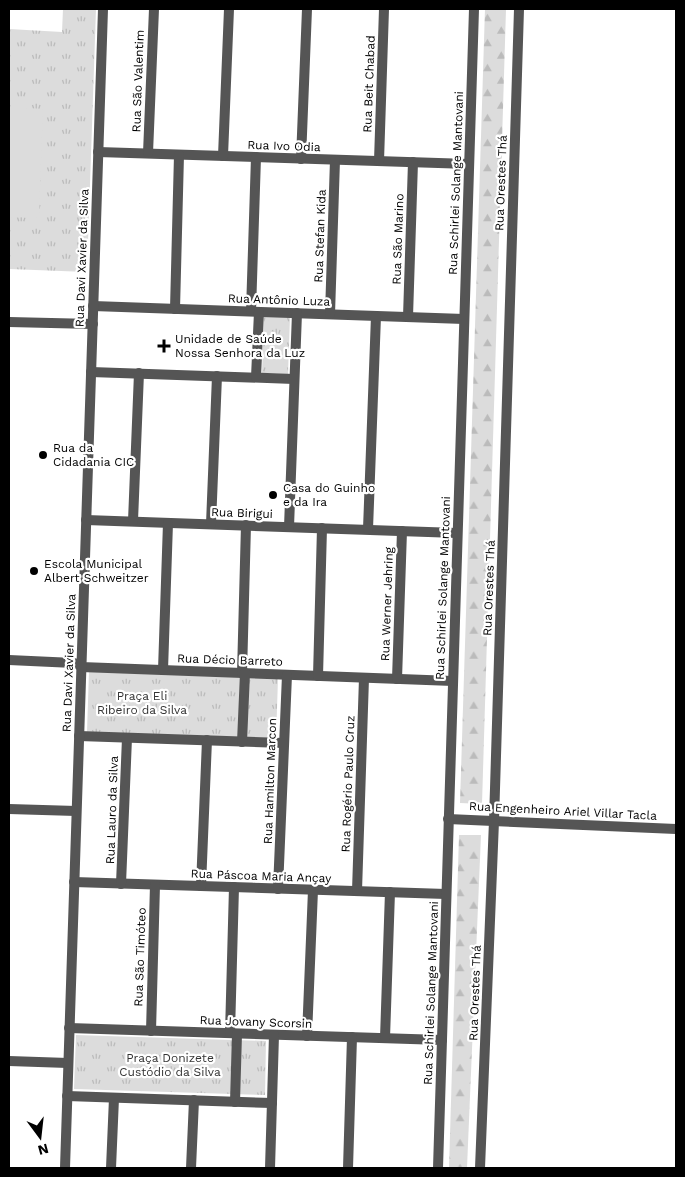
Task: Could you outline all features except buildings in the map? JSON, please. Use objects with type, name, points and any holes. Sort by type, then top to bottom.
[{"type":"street","name":"Rua Davi Xavier da Silva","points":[[65,1168],[103,9]]},
{"type":"street","name":"Rua São Valentim","points":[[148,153],[154,9]]},
{"type":"street","points":[[223,156],[229,9]]},
{"type":"street","points":[[301,159],[306,9]]},
{"type":"street","name":"Rua Beit Chabad","points":[[379,161],[384,9]]},
{"type":"street","name":"Rua Schirlei Solange Mantovani","points":[[438,1168],[474,9]]},
{"type":"street","name":"Rua Orestes Thá","points":[[480,1168],[494,821],[519,9]]},
{"type":"street","name":"Rua Ivo Odia","points":[[98,152],[469,164]]},
{"type":"street","points":[[175,309],[179,155]]},
{"type":"street","points":[[256,157],[256,378]]},
{"type":"street","name":"Rua Stefan Kida","points":[[330,314],[335,160]]},
{"type":"street","name":"Rua São Marino","points":[[408,317],[413,162]]},
{"type":"street","name":"Rua Antônio Luza","points":[[93,306],[464,319]]},
{"type":"street","points":[[289,527],[297,313]]},
{"type":"street","points":[[368,530],[376,316]]},
{"type":"street","points":[[9,322],[92,324]]},
{"type":"street","points":[[91,372],[294,379]]},
{"type":"street","points":[[133,521],[138,373]]},
{"type":"street","points":[[211,524],[217,376]]},
{"type":"street","name":"Rua Birigui","points":[[86,520],[457,532]]},
{"type":"street","points":[[162,670],[168,522]]},
{"type":"street","points":[[242,742],[246,525]]},
{"type":"street","points":[[318,676],[322,528]]},
{"type":"street","name":"Rua Werner Jehring","points":[[397,679],[402,531]]},
{"type":"street","name":"Rua Décio Barreto","points":[[9,660],[74,663],[81,667],[453,681]]},
{"type":"street","name":"Rua Hamilton Marcon","points":[[278,889],[287,675]]},
{"type":"street","name":"Rua Rogério Paulo Cruz","points":[[357,891],[364,678]]},
{"type":"street","points":[[79,736],[283,743]]},
{"type":"street","name":"Rua Lauro da Silva","points":[[122,884],[127,738]]},
{"type":"street","points":[[201,886],[207,740]]},
{"type":"street","points":[[9,809],[76,811]]},
{"type":"street","name":"Rua Engenheiro Ariel Villar Tacla","points":[[448,819],[676,829]]},
{"type":"street","name":"Rua Páscoa Maria Ançay","points":[[74,882],[446,894]]},
{"type":"street","name":"Rua São Timóteo","points":[[151,1031],[155,884]]},
{"type":"street","points":[[234,887],[233,1033],[235,1102]]},
{"type":"street","points":[[307,1036],[313,890]]},
{"type":"street","points":[[385,1038],[390,892]]},
{"type":"street","name":"Rua Jovany Scorsin","points":[[69,1028],[442,1040]]},
{"type":"street","points":[[270,1168],[274,1035]]},
{"type":"street","points":[[348,1168],[352,1037]]},
{"type":"street","points":[[9,1061],[68,1063]]},
{"type":"street","points":[[67,1096],[272,1103]]},
{"type":"street","points":[[112,1168],[114,1098]]},
{"type":"street","points":[[191,1168],[194,1100]]},
{"type":"green space","points":[[63,9],[96,9],[87,272],[9,269],[9,29],[62,32]]},
{"type":"green space","points":[[485,9],[506,9],[482,804],[460,803]]},
{"type":"green space","points":[[9,107],[43,109],[39,218],[9,217]]},
{"type":"green space","points":[[264,316],[290,317],[288,374],[262,373]]},
{"type":"green space","name":"Praça Eli Ribeiro da Silva","points":[[89,671],[278,678],[276,739],[87,732]]},
{"type":"green space","points":[[459,835],[481,835],[467,1168],[449,1168]]},
{"type":"green space","name":"Praça Donizete Custódio da Silva","points":[[76,1035],[266,1041],[265,1095],[74,1089]]},
{"type":"place","name":"Unidade de Saúde Nossa Senhora da Luz","points":[[164,346]]},
{"type":"place","name":"Rua da Cidadania CIC","points":[[43,455]]},
{"type":"place","name":"Casa do Guinho e da Ira","points":[[273,495]]},
{"type":"place","name":"Escola Municipal Albert Schweitzer","points":[[34,571]]}]
